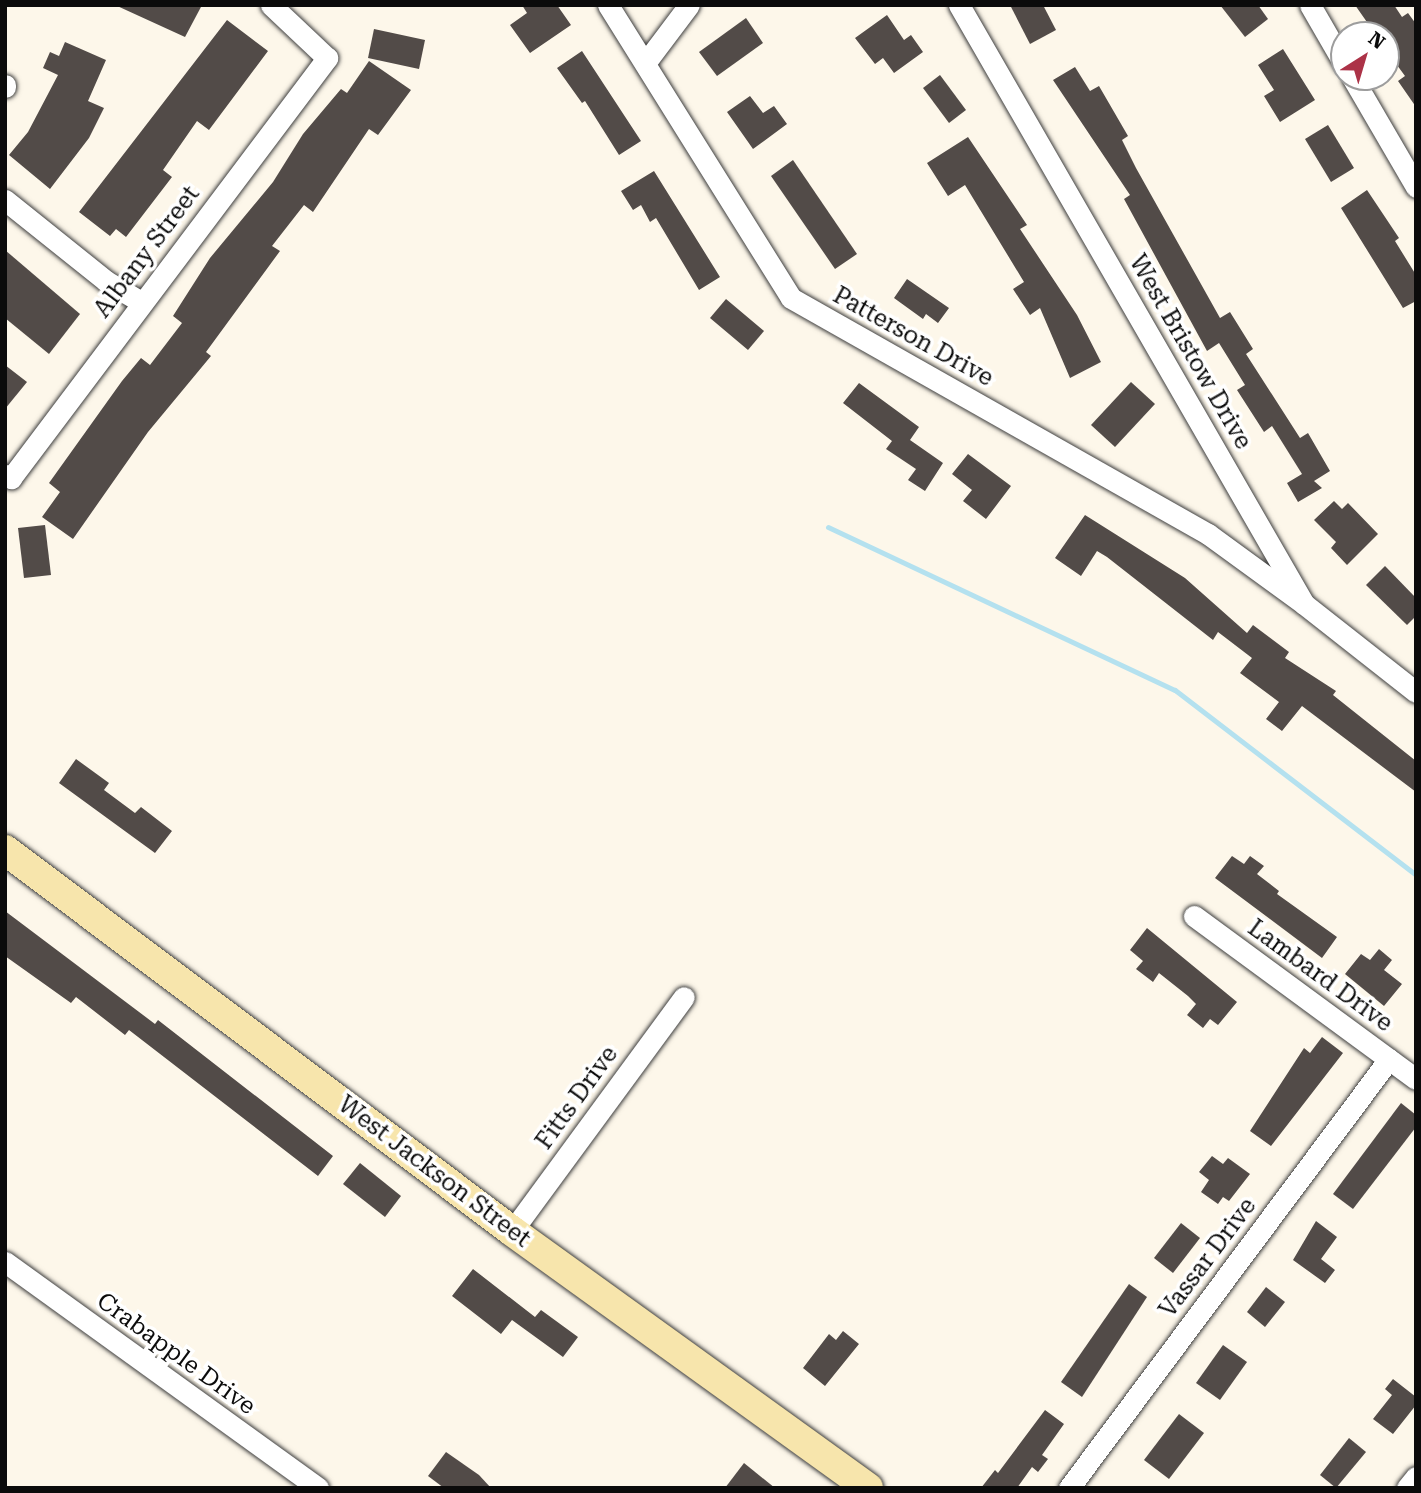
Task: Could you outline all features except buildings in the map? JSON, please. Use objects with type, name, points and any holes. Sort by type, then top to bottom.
[{"type":"street","name":"Albany Street","points":[[8,476],[327,58],[271,5]]},
{"type":"street","name":"Patterson Drive","points":[[608,5],[791,298],[1208,534],[1304,604]]},
{"type":"street","points":[[646,62],[688,5]]},
{"type":"street","name":"West Bristow Drive","points":[[959,5],[1304,604],[1416,692]]},
{"type":"street","points":[[1310,5],[1330,40]]},
{"type":"street","points":[[1360,91],[1416,187]]},
{"type":"street","points":[[5,200],[66,251],[141,302]]},
{"type":"street","name":"West Jackson Street","points":[[5,850],[512,1231],[868,1488]]},
{"type":"street","name":"Lambard Drive","points":[[1194,916],[1416,1079]]},
{"type":"street","name":"Fitts Drive","points":[[512,1231],[684,998]]},
{"type":"street","name":"Vassar Drive","points":[[1069,1488],[1389,1059]]},
{"type":"street","name":"Crabapple Drive","points":[[5,1262],[318,1488]]},
{"type":"street","points":[[1408,1488],[1416,1477]]},
{"type":"waterway","points":[[828,527],[1175,690],[1416,875]]}]
